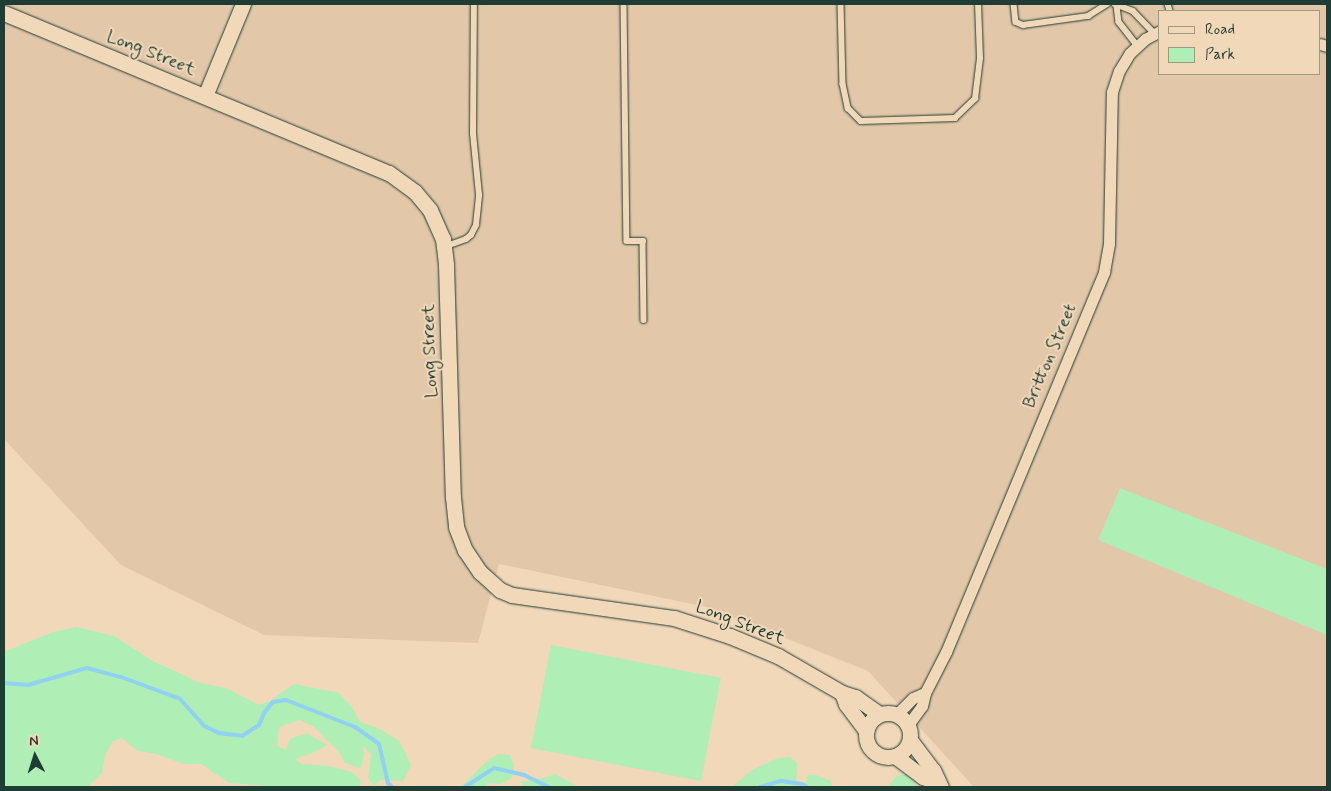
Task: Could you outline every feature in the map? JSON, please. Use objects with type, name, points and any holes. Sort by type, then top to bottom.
[{"type":"street","points":[[205,96],[243,4]]},
{"type":"street","name":"Long Street","points":[[4,13],[389,173],[415,192],[430,210],[443,239],[444,247],[453,497],[456,527],[465,550],[480,572],[500,590],[512,595],[674,618],[730,636],[778,656],[842,693],[855,697],[879,714]]},
{"type":"street","name":"Britton Street","points":[[905,726],[913,698],[925,693],[949,643],[1104,272],[1110,226],[1112,92],[1124,62],[1137,46],[1157,32]]},
{"type":"street","points":[[842,693],[846,704],[866,731],[868,746],[873,752],[880,756],[895,756],[938,784]]},
{"type":"street","points":[[866,731],[872,719],[879,714],[905,726],[933,770],[938,784]]},
{"type":"street","points":[[895,756],[907,747],[905,726]]},
{"type":"lane","points":[[444,247],[466,239],[471,235],[476,225],[479,195],[473,134],[474,4]]},
{"type":"lane","points":[[624,4],[627,241],[643,241],[644,320]]},
{"type":"lane","points":[[841,4],[844,84],[848,108],[860,121],[955,118],[975,99],[980,58],[978,4]]},
{"type":"lane","points":[[1014,4],[1016,22],[1023,25],[1088,16],[1106,4]]},
{"type":"lane","points":[[1137,46],[1119,22],[1116,5],[1133,11],[1157,32]]},
{"type":"shaded area","points":[[4,4],[1327,4],[1327,787],[974,787],[868,671],[707,607],[499,564],[478,643],[264,635],[121,565],[4,439]]},
{"type":"green space","points":[[1120,488],[1327,569],[1327,635],[1098,540]]},
{"type":"green space","points":[[77,627],[114,636],[153,661],[200,683],[226,688],[259,705],[270,701],[294,684],[339,693],[351,706],[360,722],[378,728],[399,741],[411,765],[403,781],[380,780],[374,786],[368,778],[371,754],[363,746],[364,754],[361,769],[344,762],[340,753],[313,726],[299,720],[279,727],[277,746],[286,750],[290,739],[307,733],[327,745],[295,759],[302,764],[328,766],[352,772],[361,781],[359,787],[277,787],[229,783],[201,764],[184,764],[156,754],[138,751],[122,738],[113,741],[105,755],[102,773],[88,787],[4,787],[4,652],[53,632]]},
{"type":"green space","points":[[551,645],[721,678],[701,781],[531,748]]},
{"type":"green space","points":[[499,754],[510,755],[514,765],[512,778],[500,784],[488,783],[486,787],[461,787],[488,760]]},
{"type":"green space","points":[[790,757],[797,763],[796,787],[732,787],[752,770],[778,758]]},
{"type":"green space","points":[[555,774],[579,787],[525,787],[520,782],[541,779]]},
{"type":"green space","points":[[808,775],[816,775],[831,781],[832,787],[803,787]]},
{"type":"green space","points":[[898,775],[907,775],[918,787],[887,787]]},
{"type":"waterway","points":[[4,683],[28,685],[87,668],[121,677],[180,699],[204,726],[219,733],[242,736],[259,725],[264,713],[273,702],[286,700],[355,727],[379,744],[388,783],[392,787]]},
{"type":"waterway","points":[[465,787],[494,768],[524,775],[549,787]]},
{"type":"waterway","points":[[760,787],[781,781],[802,784],[807,787]]}]
